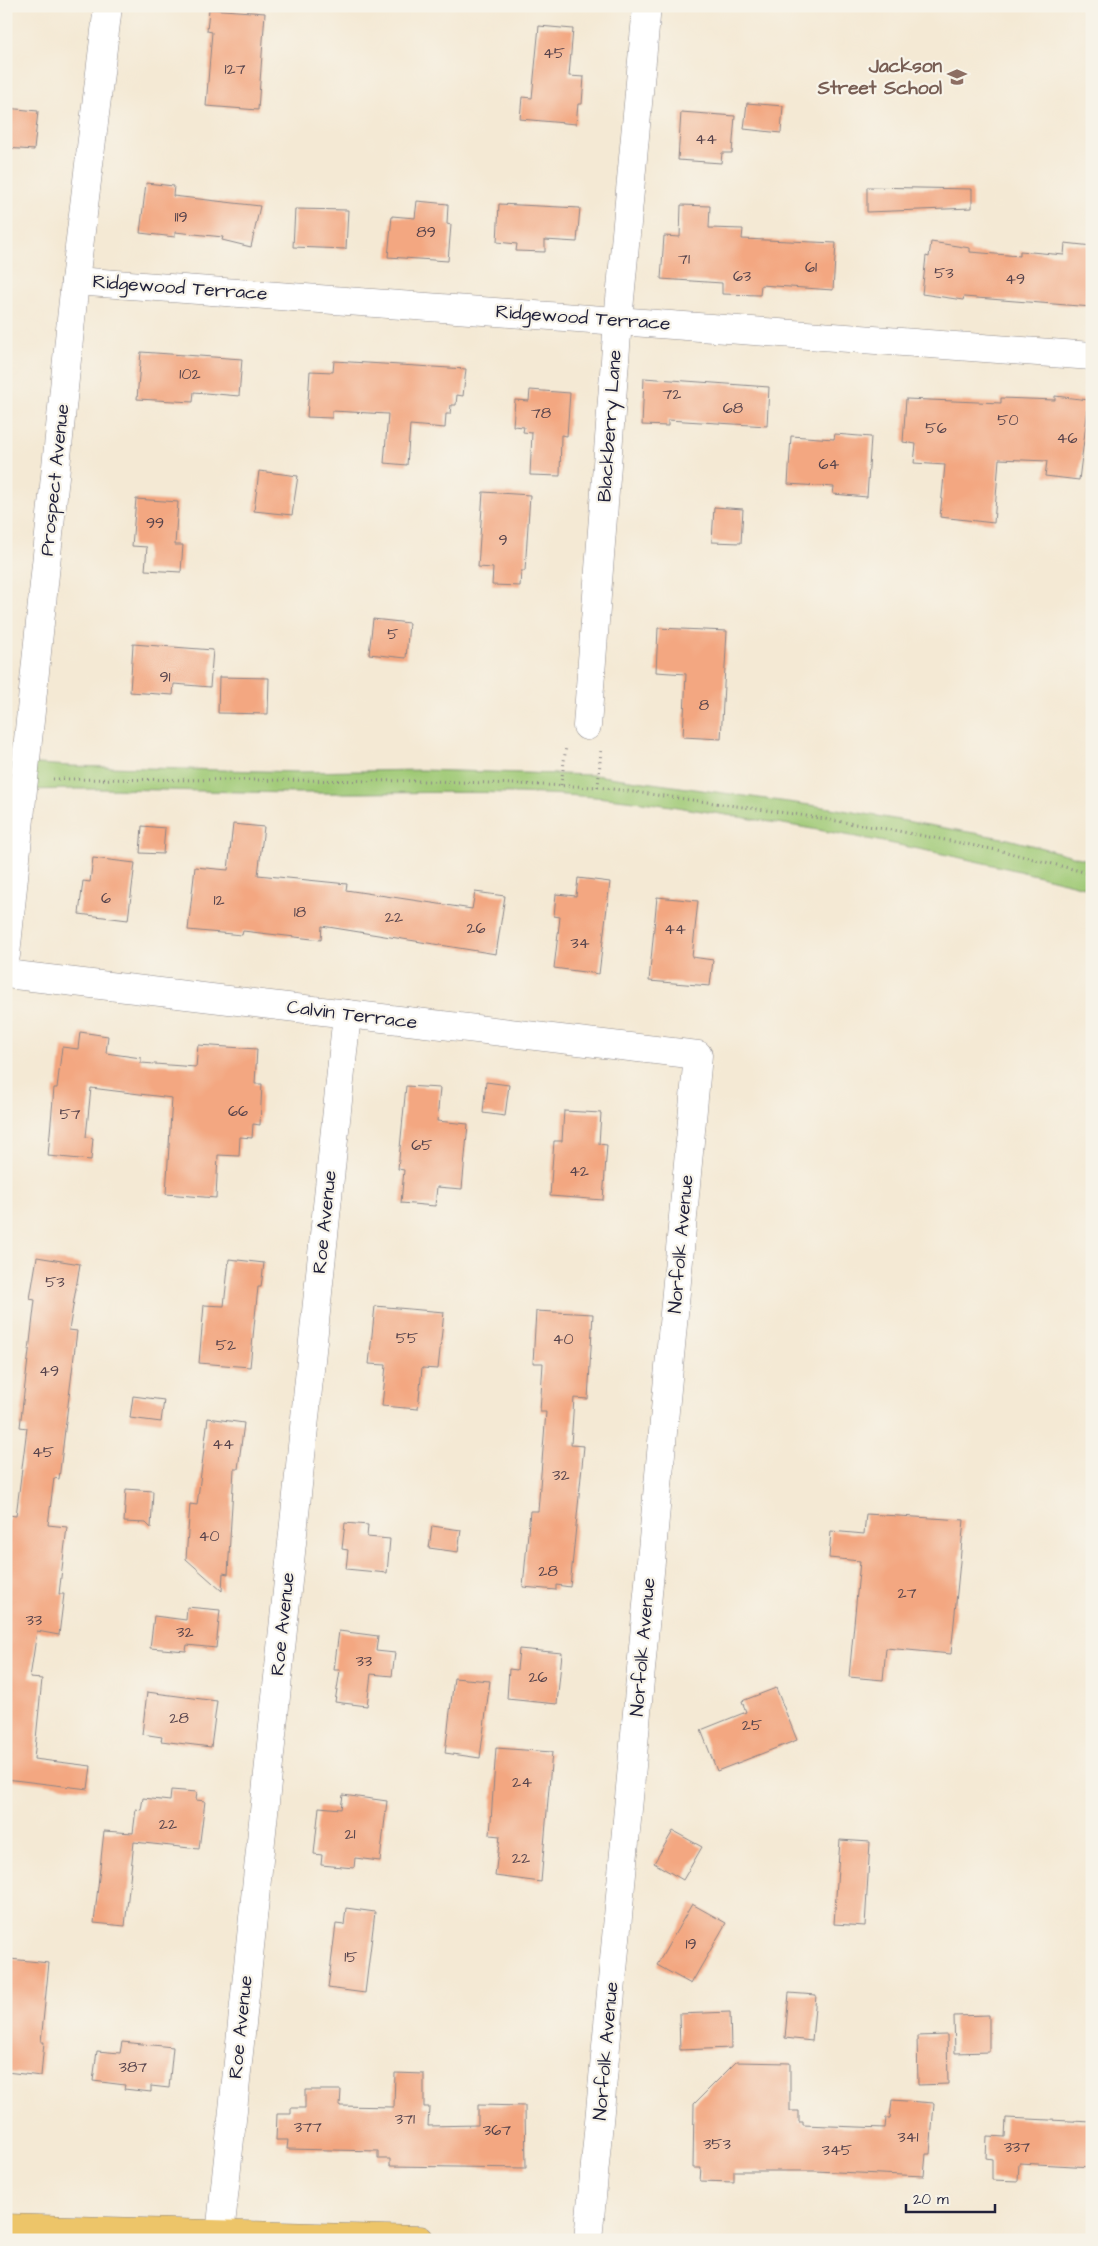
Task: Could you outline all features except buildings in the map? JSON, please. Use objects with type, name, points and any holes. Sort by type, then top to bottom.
[{"type":"main road","points":[[6,2228],[420,2240]]},
{"type":"street","name":"Prospect Avenue","points":[[6,955],[75,281],[108,6]]},
{"type":"street","name":"Blackberry Lane","points":[[587,726],[618,321],[647,6]]},
{"type":"street","name":"Ridgewood Terrace","points":[[75,281],[1092,356]]},
{"type":"street","name":"Calvin Terrace","points":[[6,974],[698,1055]]},
{"type":"street","name":"Roe Avenue","points":[[220,2234],[347,1014]]},
{"type":"street","name":"Norfolk Avenue","points":[[588,2240],[698,1055]]},
{"type":"path","points":[[561,785],[568,734],[587,726]]},
{"type":"path","points":[[43,779],[423,781],[598,787],[784,812],[879,828],[1002,851],[1092,874]]},
{"type":"green space","points":[[6,762],[70,766],[299,772],[422,770],[594,775],[831,808],[1008,839],[1092,861],[1092,889],[1008,868],[881,841],[635,801],[595,797],[484,792],[298,793],[115,789],[6,791]]},
{"type":"place","name":"Jackson Street School","points":[[957,77]]}]
